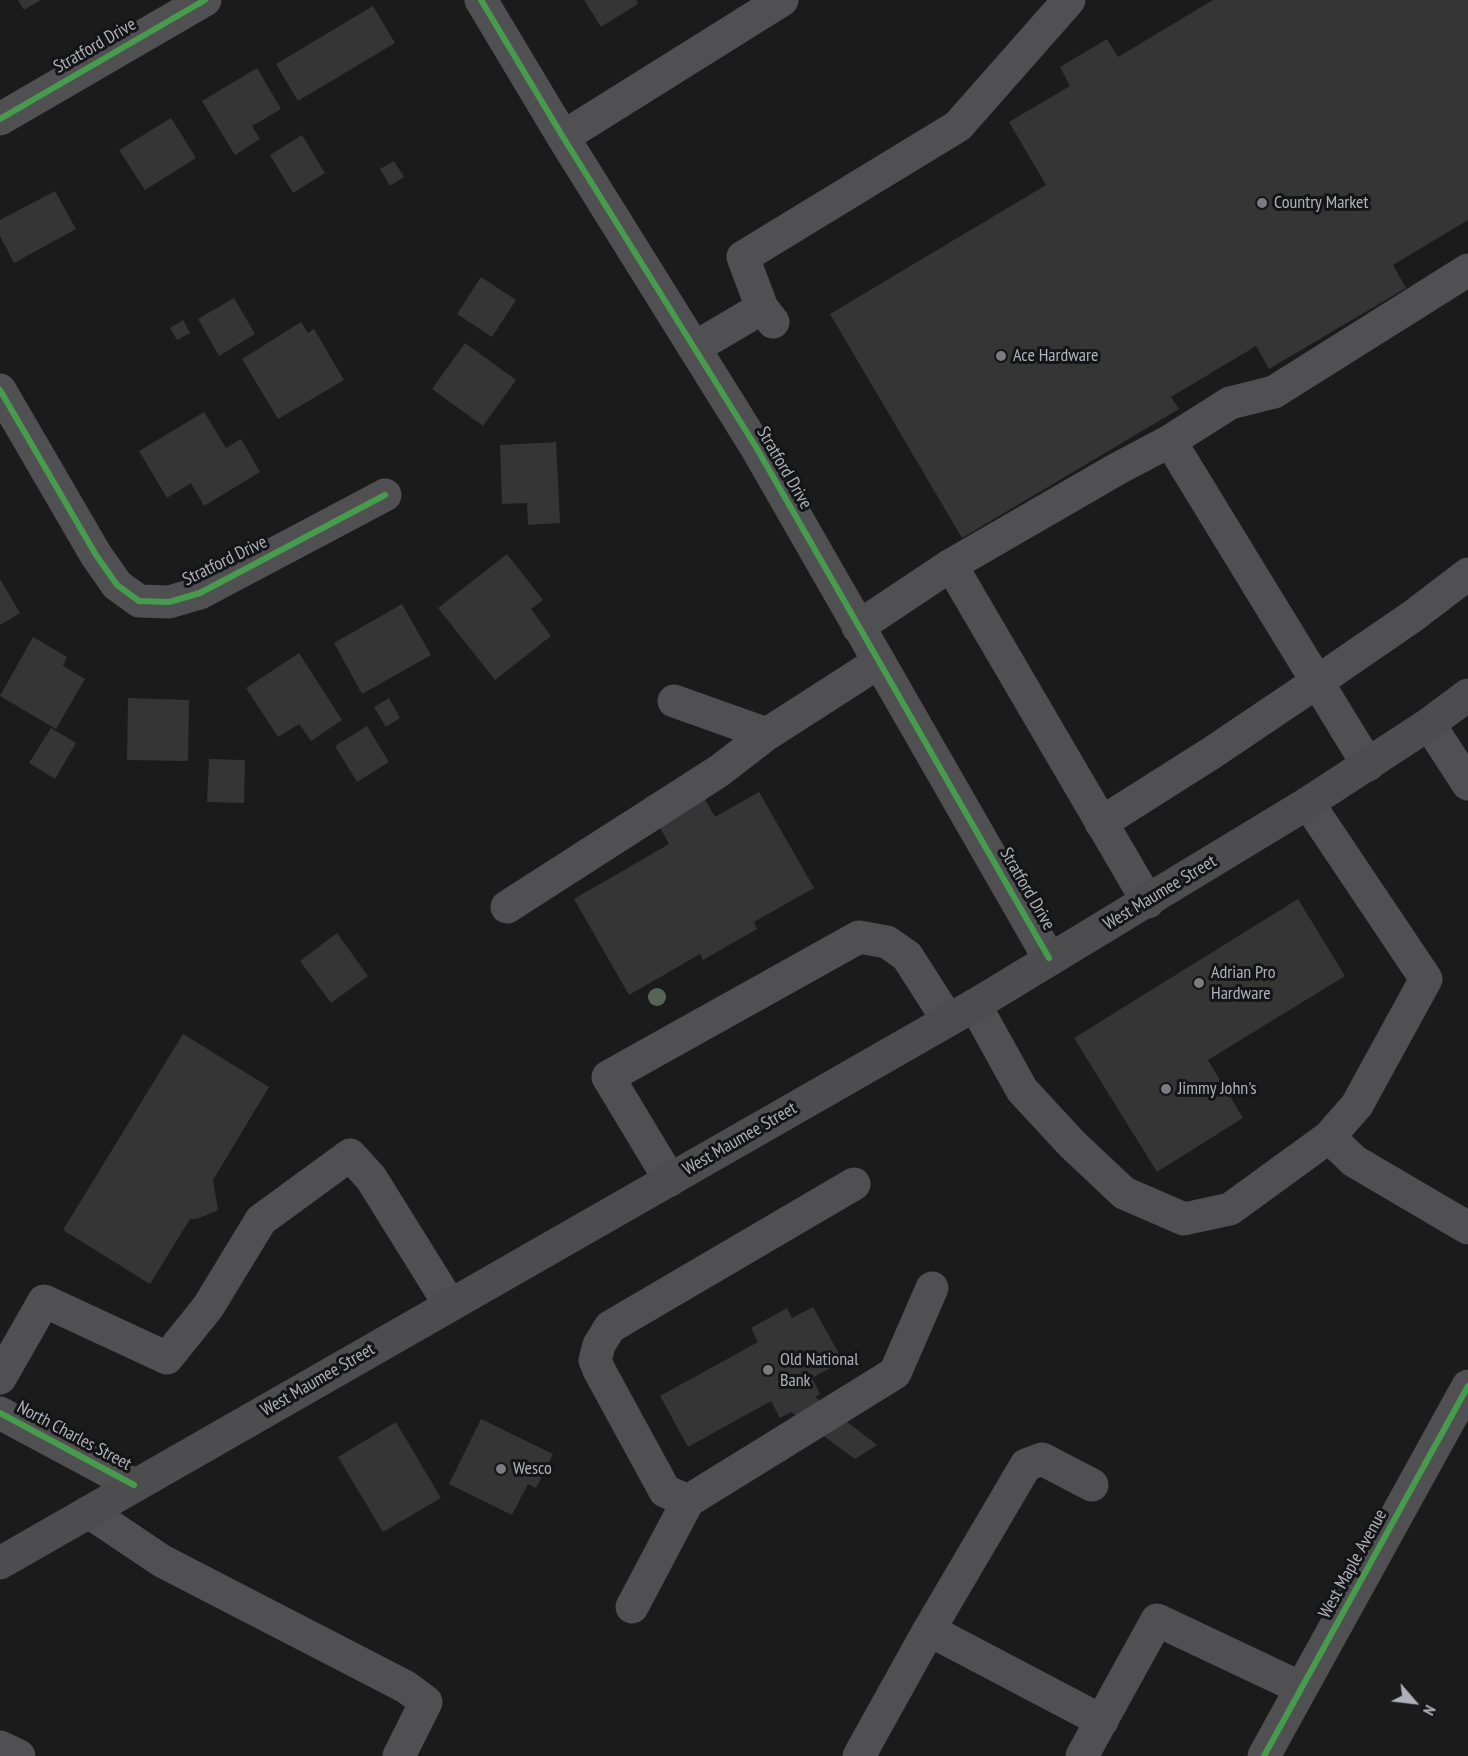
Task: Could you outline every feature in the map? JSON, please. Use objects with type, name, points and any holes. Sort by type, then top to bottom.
[{"type":"main road","name":"West Maumee Street","points":[[0,1563],[961,1013],[1049,958],[1148,902],[1308,803],[1429,724],[1468,695]]},
{"type":"street","name":"Stratford Drive","points":[[0,119],[205,0]]},
{"type":"street","name":"Stratford Drive","points":[[481,0],[563,137],[756,447],[1049,958]]},
{"type":"street","points":[[563,137],[782,0]]},
{"type":"street","points":[[693,348],[768,315],[743,257],[958,126],[1069,0]]},
{"type":"street","points":[[858,627],[951,565],[1170,441],[1230,403],[1274,392],[1468,270]]},
{"type":"street","name":"Stratford Drive","points":[[0,390],[96,555],[117,585],[139,601],[169,602],[200,592],[385,495]]},
{"type":"street","points":[[1170,441],[1368,765]]},
{"type":"street","points":[[951,565],[1148,902]]},
{"type":"street","points":[[1101,823],[1210,754],[1317,682],[1413,616],[1468,574]]},
{"type":"street","points":[[507,907],[719,771],[767,734],[879,662]]},
{"type":"street","points":[[674,701],[767,734]]},
{"type":"street","points":[[1429,724],[1468,784]]},
{"type":"street","points":[[670,1179],[608,1077],[859,937],[888,942],[907,956],[961,1013],[1022,1090],[1072,1144],[1124,1193],[1184,1219],[1230,1209],[1329,1137],[1357,1105],[1426,979],[1308,803]]},
{"type":"street","points":[[1329,1137],[1354,1161],[1468,1228]]},
{"type":"street","points":[[0,1378],[44,1301],[167,1358],[208,1307],[261,1220],[350,1155],[371,1178],[450,1305]]},
{"type":"street","points":[[688,1501],[665,1491],[599,1370],[595,1360],[599,1345],[610,1327],[854,1184]]},
{"type":"street","points":[[632,1607],[688,1501],[895,1373],[932,1288]]},
{"type":"street","name":"West Maple Avenue","points":[[1264,1756],[1468,1386]]},
{"type":"street","name":"North Charles Street","points":[[0,1413],[134,1485]]},
{"type":"street","points":[[859,1756],[929,1630],[1026,1465],[1042,1459],[1092,1485]]},
{"type":"street","points":[[89,1512],[162,1561],[406,1687],[426,1702],[399,1756]]},
{"type":"street","points":[[1083,1756],[1157,1620],[1301,1688]]},
{"type":"street","points":[[929,1630],[1102,1721]]},
{"type":"street","points":[[0,1747],[18,1756]]},
{"type":"building","points":[[18,0],[41,0],[24,10]]},
{"type":"building","points":[[584,0],[636,0],[638,4],[601,27]]},
{"type":"building","name":"Country Market","points":[[1213,0],[1468,0],[1468,220],[1393,265],[1406,288],[1269,369],[1256,346],[1171,397],[1179,409],[962,538],[830,314],[1046,185],[1009,122],[1070,86],[1060,67],[1107,39],[1118,57]]},
{"type":"building","points":[[373,6],[395,43],[298,101],[276,64]]},
{"type":"building","points":[[257,68],[281,109],[252,126],[260,139],[235,155],[202,101]]},
{"type":"building","points":[[171,118],[196,158],[145,190],[119,150]]},
{"type":"building","points":[[302,135],[325,173],[293,193],[270,155]]},
{"type":"building","points":[[394,161],[404,177],[390,186],[380,169]]},
{"type":"building","points":[[55,191],[76,229],[14,263],[0,236],[0,220]]},
{"type":"building","points":[[481,277],[516,300],[492,337],[457,314]]},
{"type":"building","points":[[234,298],[255,334],[219,356],[198,319]]},
{"type":"building","points":[[183,320],[190,333],[177,340],[170,328]]},
{"type":"building","points":[[301,322],[308,333],[314,329],[344,380],[278,419],[242,359]]},
{"type":"building","points":[[465,343],[516,380],[483,426],[432,389]]},
{"type":"building","points":[[204,412],[226,448],[241,439],[260,472],[204,506],[191,483],[167,498],[139,451]]},
{"type":"building","points":[[556,442],[560,523],[528,525],[527,503],[502,504],[500,445]]},
{"type":"building","points":[[507,554],[543,600],[531,609],[551,636],[495,680],[438,608]]},
{"type":"building","points":[[0,579],[20,613],[0,625]]},
{"type":"building","points":[[402,604],[431,655],[362,694],[334,643]]},
{"type":"building","points":[[33,637],[67,657],[63,666],[85,679],[56,729],[0,696]]},
{"type":"building","points":[[299,653],[342,720],[311,741],[299,724],[278,737],[246,688]]},
{"type":"building","points":[[128,698],[189,700],[188,761],[127,760]]},
{"type":"building","points":[[389,698],[400,718],[386,727],[374,707]]},
{"type":"building","points":[[367,726],[389,762],[357,782],[335,746]]},
{"type":"building","points":[[51,728],[76,743],[55,779],[29,763]]},
{"type":"building","points":[[209,759],[245,760],[244,803],[207,802]]},
{"type":"building","points":[[690,773],[715,817],[759,792],[814,888],[754,922],[757,929],[703,960],[700,954],[629,995],[574,899],[669,844],[644,799]]},
{"type":"building","points":[[1298,899],[1345,976],[1208,1060],[1243,1118],[1157,1172],[1074,1038]]},
{"type":"building","points":[[337,933],[368,976],[331,1003],[300,961]]},
{"type":"building","points":[[183,1034],[269,1087],[213,1180],[218,1210],[197,1219],[190,1219],[150,1284],[63,1230]]},
{"type":"building","name":"Old National Bank","points":[[813,1307],[843,1361],[812,1378],[820,1394],[815,1397],[877,1445],[855,1459],[791,1412],[780,1418],[771,1401],[688,1447],[660,1396],[758,1342],[751,1328],[787,1308],[792,1318]]},
{"type":"building","name":"Wesco","points":[[481,1419],[553,1454],[536,1488],[528,1484],[512,1515],[449,1484]]},
{"type":"building","points":[[396,1422],[441,1498],[383,1532],[338,1457]]},
{"type":"cycle path","points":[[0,119],[205,0]]},
{"type":"cycle path","points":[[481,0],[563,137],[756,447],[1049,958]]},
{"type":"cycle path","points":[[0,390],[96,555],[117,585],[139,601],[169,602],[200,593],[385,495]]},
{"type":"cycle path","points":[[1264,1756],[1468,1386]]},
{"type":"cycle path","points":[[0,1413],[134,1485]]},
{"type":"place","name":"Country Market","points":[[1262,203]]},
{"type":"place","name":"Ace Hardware","points":[[1001,356]]},
{"type":"place","name":"Adrian Pro Hardware","points":[[1199,983]]},
{"type":"place","name":"Jimmy John's","points":[[1166,1089]]},
{"type":"place","name":"Old National Bank","points":[[768,1370]]},
{"type":"place","name":"Wesco","points":[[501,1469]]}]
